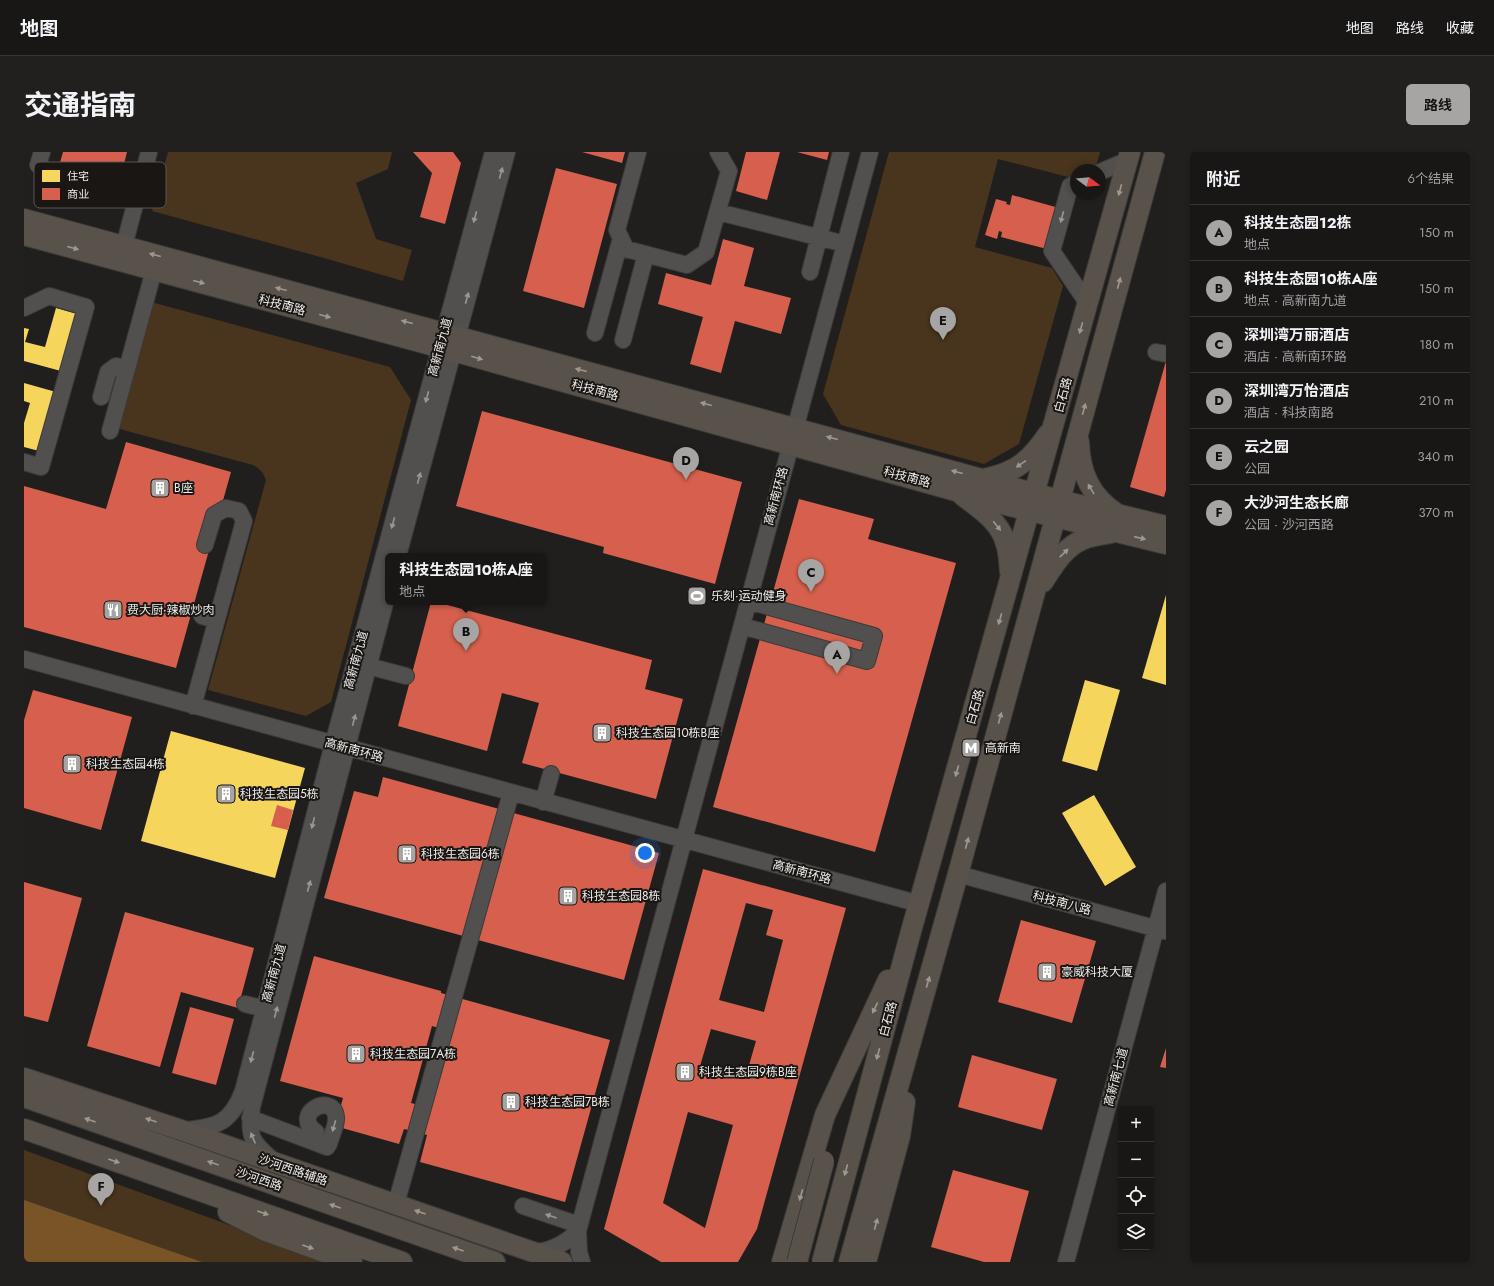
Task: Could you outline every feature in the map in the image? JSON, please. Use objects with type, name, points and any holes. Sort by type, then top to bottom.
[{"type":"main road","name":"白石路","points":[[849,1262],[958,874],[1155,152]]},
{"type":"main road","name":"白石路","points":[[822,1262],[910,935],[1055,424],[1129,156]]},
{"type":"main road","points":[[24,213],[30,231]]},
{"type":"main road","name":"科技南路","points":[[30,231],[124,246],[449,342],[793,436],[982,479],[1033,502],[1117,524],[1166,544]]},
{"type":"main road","name":"科技南路","points":[[30,231],[154,270],[449,342]]},
{"type":"main road","points":[[982,479],[1001,476],[1026,461],[1040,446],[1055,424]]},
{"type":"main road","points":[[1029,610],[1050,570],[1063,553],[1084,539],[1117,524],[1107,507],[1098,498],[1086,479],[1082,467],[1078,431]]},
{"type":"main road","name":"科技南路","points":[[793,436],[957,491],[1033,502]]},
{"type":"main road","points":[[957,491],[984,512],[1001,531],[1006,541],[1010,581]]},
{"type":"main road","name":"科技南路","points":[[1117,524],[1166,526]]},
{"type":"main road","points":[[782,1262],[825,1115],[910,935]]},
{"type":"main road","points":[[866,1262],[900,1136],[918,1019]]},
{"type":"main road","points":[[797,1262],[853,1054]]},
{"type":"main road","name":"沙河西路辅路","points":[[24,1078],[181,1130],[448,1222],[534,1257],[562,1262]]},
{"type":"main road","name":"沙河西路","points":[[24,1097],[495,1262]]},
{"type":"main road","points":[[24,1129],[402,1262]]},
{"type":"main road","points":[[159,1177],[184,1188],[266,1231],[352,1262]]},
{"type":"street","points":[[147,162],[150,152]]},
{"type":"street","name":"高新南九道","points":[[399,553],[493,152]]},
{"type":"street","name":"高新南九道","points":[[392,553],[449,342],[507,152]]},
{"type":"street","points":[[638,152],[617,230],[626,249],[687,265],[706,252],[718,212],[729,171],[718,152]]},
{"type":"street","points":[[810,272],[841,152]]},
{"type":"street","name":"高新南环路","points":[[684,840],[870,152]]},
{"type":"street","points":[[1106,169],[1129,156]]},
{"type":"street","points":[[1070,186],[1052,251],[1088,304]]},
{"type":"street","points":[[124,246],[135,208]]},
{"type":"street","points":[[718,212],[845,244]]},
{"type":"street","points":[[595,333],[621,238]]},
{"type":"street","points":[[623,340],[646,254]]},
{"type":"street","points":[[110,431],[154,270]]},
{"type":"street","points":[[24,308],[49,296],[86,307],[41,467],[24,462]]},
{"type":"street","points":[[101,397],[108,372],[116,366],[127,369]]},
{"type":"street","points":[[192,706],[209,618],[244,521],[239,511],[226,508],[214,515],[205,545]]},
{"type":"street","name":"高新南九道","points":[[181,1130],[201,1129],[217,1125],[234,1110],[243,1091],[385,577]]},
{"type":"street","points":[[742,626],[867,661],[874,636],[748,601]]},
{"type":"street","name":"高新南九道","points":[[280,1165],[256,1144],[252,1138],[250,1118],[254,1095],[339,746],[368,666],[385,603]]},
{"type":"street","name":"高新南环路","points":[[25,663],[192,706],[920,904]]},
{"type":"street","points":[[368,666],[406,676]]},
{"type":"street","points":[[543,802],[551,774]]},
{"type":"street","points":[[396,1204],[511,793]]},
{"type":"street","points":[[582,1262],[579,1252],[579,1228],[684,840]]},
{"type":"street","name":"科技南八路","points":[[958,874],[1161,930]]},
{"type":"street","name":"高新南七道","points":[[1066,1262],[1161,930],[1166,891]]},
{"type":"street","points":[[245,1004],[265,1009]]},
{"type":"street","points":[[250,1118],[327,1147],[336,1119],[333,1110],[329,1107],[320,1105],[309,1114],[308,1122],[316,1132]]},
{"type":"street","points":[[523,1206],[579,1228]]},
{"type":"street","points":[[534,1257],[566,1242],[579,1228]]},
{"type":"shaded area","points":[[168,152],[392,152],[388,169],[356,183],[376,239],[412,250],[403,281],[152,211],[153,208],[166,208],[165,162]]},
{"type":"shaded area","points":[[889,152],[1100,152],[1097,164],[1070,164],[1070,177],[998,159],[975,247],[1052,268],[1063,286],[1019,444],[984,464],[841,425],[823,394]]},
{"type":"shaded area","points":[[151,302],[390,367],[411,400],[331,702],[306,716],[208,690],[266,480],[261,471],[253,465],[116,428]]},
{"type":"shaded area","points":[[24,1150],[331,1262],[24,1262]]},
{"type":"shaded area","points":[[24,1200],[202,1262],[24,1262]]},
{"type":"building: 住宅","points":[[56,308],[77,314],[61,371],[24,361],[24,328],[29,329],[25,342],[45,347]]},
{"type":"building: 住宅","points":[[24,383],[56,392],[39,451],[24,447],[24,423],[30,403],[24,401]]},
{"type":"building: 住宅","points":[[1166,595],[1166,685],[1142,678]]},
{"type":"building: 住宅","points":[[1085,680],[1120,690],[1097,771],[1062,761]]},
{"type":"building: 住宅","name":"科技生态园5栋","points":[[171,731],[305,768],[275,878],[141,841]]},
{"type":"building: 住宅","points":[[1094,795],[1136,867],[1105,886],[1062,813]]},
{"type":"building: 商业","points":[[63,152],[127,152],[124,162],[60,162]]},
{"type":"building: 商业","points":[[413,152],[453,152],[461,163],[445,224],[420,217],[432,173]]},
{"type":"building: 商业","points":[[582,152],[625,152],[622,163]]},
{"type":"building: 商业","points":[[746,152],[780,152],[767,200],[736,191]]},
{"type":"building: 商业","points":[[797,152],[829,152],[827,160]]},
{"type":"building: 商业","points":[[556,168],[617,184],[584,308],[523,291]]},
{"type":"building: 商业","points":[[1012,195],[1059,208],[1047,249],[1001,237],[1002,232],[999,231],[997,239],[985,235],[996,199],[1007,202],[1006,204],[1010,205]]},
{"type":"building: 商业","points":[[723,239],[754,248],[744,286],[791,298],[781,334],[735,321],[721,373],[690,364],[703,317],[658,304],[666,273],[711,285]]},
{"type":"building: 商业","points":[[1166,361],[1166,490],[1164,497],[1130,487]]},
{"type":"building: 商业","points":[[482,411],[742,482],[715,584],[603,553],[604,547],[456,506]]},
{"type":"building: 商业","points":[[126,442],[231,472],[176,668],[24,627],[24,486],[106,509]]},
{"type":"building: 商业","points":[[799,499],[874,519],[868,539],[956,563],[875,852],[713,807]]},
{"type":"building: 商业","points":[[430,605],[447,605],[652,660],[645,689],[683,699],[656,799],[522,763],[539,703],[502,693],[487,751],[398,726]]},
{"type":"building: 商业","name":"科技生态园4栋","points":[[33,690],[132,717],[101,830],[24,808],[24,720]]},
{"type":"building: 商业","points":[[383,777],[659,853],[624,980],[324,898],[354,791],[378,797]]},
{"type":"building: 商业","points":[[277,805],[293,810],[288,830],[271,826]]},
{"type":"building: 商业","name":"科技生态园9栋B座","points":[[703,869],[846,908],[757,1229],[738,1262],[661,1262],[604,1229]],"holes":[[[746,903],[773,910],[766,935],[783,940],[764,1012],[719,1000]],[[711,1029],[756,1041],[745,1079],[700,1066]],[[688,1112],[733,1125],[705,1228],[663,1203]]]},
{"type":"building: 商业","points":[[24,882],[82,898],[48,1022],[24,1016]]},
{"type":"building: 商业","points":[[125,912],[254,948],[238,1008],[181,992],[160,1067],[87,1046]]},
{"type":"building: 商业","name":"豪威科技大厦","points":[[1021,920],[1096,941],[1072,1023],[998,1002]]},
{"type":"building: 商业","points":[[314,956],[610,1040],[565,1202],[420,1162],[427,1135],[404,1129],[399,1144],[335,1126],[343,1098],[280,1081]],"holes":[[[432,1026],[448,1031],[427,1107],[411,1103]]]},
{"type":"building: 商业","points":[[190,1007],[234,1019],[216,1085],[172,1073]]},
{"type":"building: 商业","points":[[1166,1048],[1166,1068],[1160,1067]]},
{"type":"building: 商业","points":[[972,1055],[1057,1079],[1042,1130],[958,1107]]},
{"type":"building: 商业","points":[[953,1170],[1029,1191],[1010,1262],[984,1262],[931,1247]]},
{"type":"place","name":"云之园","points":[[943,340]]},
{"type":"place","name":"深圳湾万怡酒店","points":[[686,480]]},
{"type":"place","name":"B座","points":[[160,488]]},
{"type":"place","name":"深圳湾万丽酒店","points":[[811,592]]},
{"type":"place","name":"乐刻·运动健身","points":[[697,596]]},
{"type":"place","name":"费大厨·辣椒炒肉","points":[[113,610]]},
{"type":"place","name":"科技生态园10栋A座","points":[[466,651]]},
{"type":"place","name":"科技生态园12栋","points":[[837,674]]},
{"type":"place","name":"科技生态园10栋B座","points":[[602,733]]},
{"type":"place","name":"高新南","points":[[971,748]]},
{"type":"place","name":"科技生态园4栋","points":[[72,764]]},
{"type":"place","name":"科技生态园5栋","points":[[226,794]]},
{"type":"place","name":"科技生态园6栋","points":[[407,854]]},
{"type":"place","name":"科技生态园8栋","points":[[568,896]]},
{"type":"place","name":"豪威科技大厦","points":[[1047,972]]},
{"type":"place","name":"科技生态园7A栋","points":[[356,1054]]},
{"type":"place","name":"科技生态园9栋B座","points":[[685,1072]]},
{"type":"place","name":"科技生态园7B栋","points":[[511,1102]]},
{"type":"place","name":"大沙河生态长廊","points":[[101,1206]]}]
